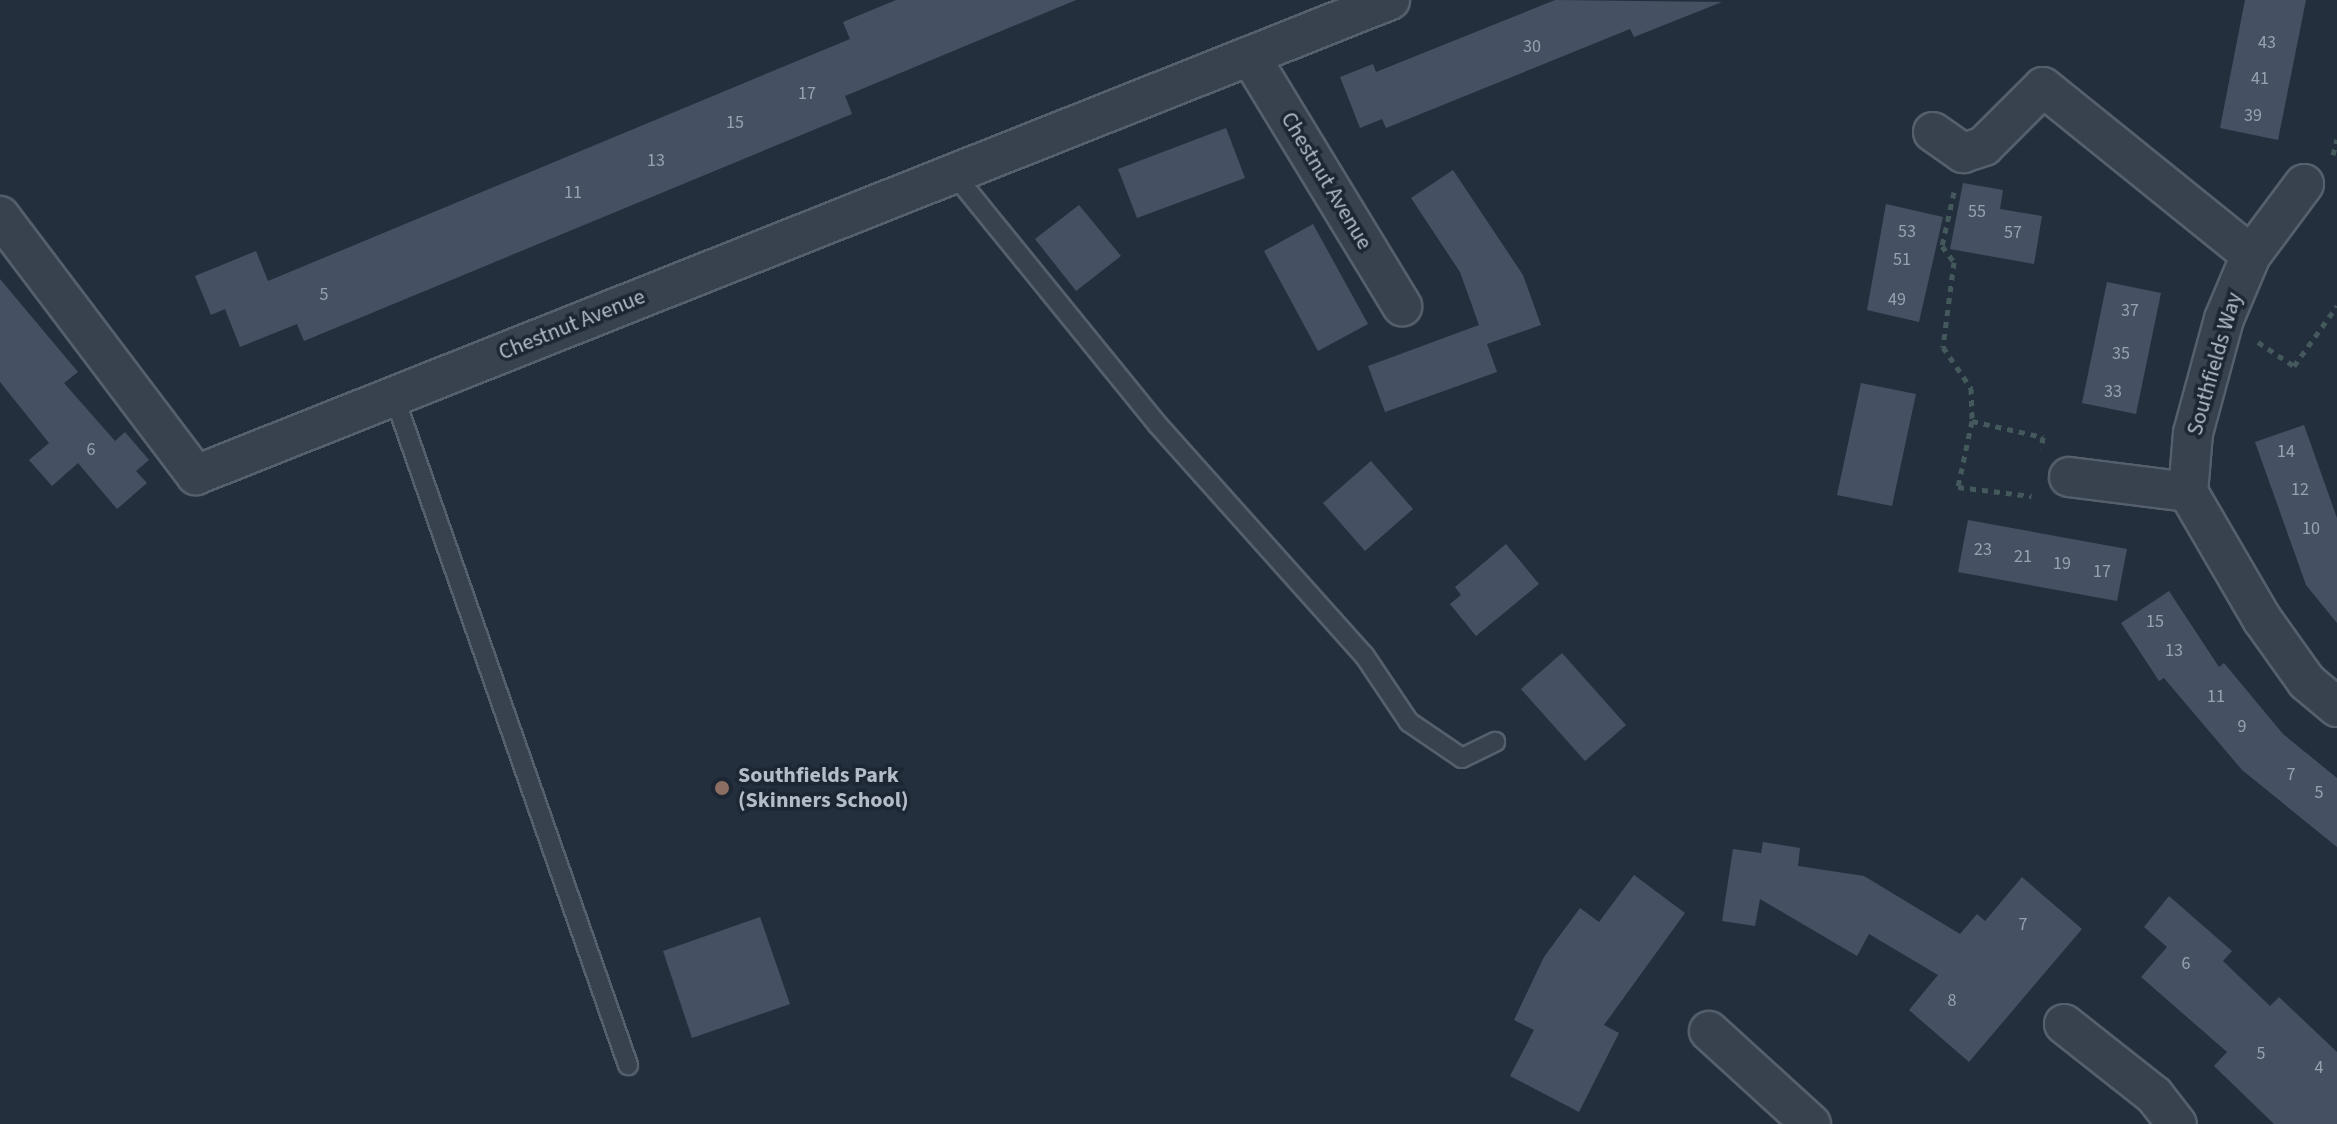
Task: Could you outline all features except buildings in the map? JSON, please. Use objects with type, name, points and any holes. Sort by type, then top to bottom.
[{"type":"street","name":"Chestnut Avenue","points":[[0,216],[196,475],[1390,0]]},
{"type":"street","name":"Chestnut Avenue","points":[[1250,56],[1402,306]]},
{"type":"street","points":[[1948,143],[1984,146],[2043,87],[2251,255]]},
{"type":"street","name":"Southfields Way","points":[[2188,492],[2193,433],[2224,319],[2251,255],[2304,184]]},
{"type":"street","points":[[2053,473],[2188,492],[2262,619],[2307,682],[2337,707]]},
{"type":"street","points":[[2064,1024],[2154,1095],[2177,1124]]},
{"type":"street","points":[[1709,1031],[1811,1124]]},
{"type":"lane","points":[[954,174],[1158,425],[1364,655],[1409,722],[1462,758],[1495,742]]},
{"type":"lane","points":[[394,396],[628,1065]]},
{"type":"path","points":[[1948,143],[1942,246],[1954,262],[1943,347],[1971,388],[1972,421],[1958,487],[2031,500],[2053,473],[2043,437],[1972,421]]},
{"type":"path","points":[[2224,319],[2294,366],[2337,306]]},
{"type":"place","name":"Southfields Park (Skinners School)","points":[[722,788]]}]
